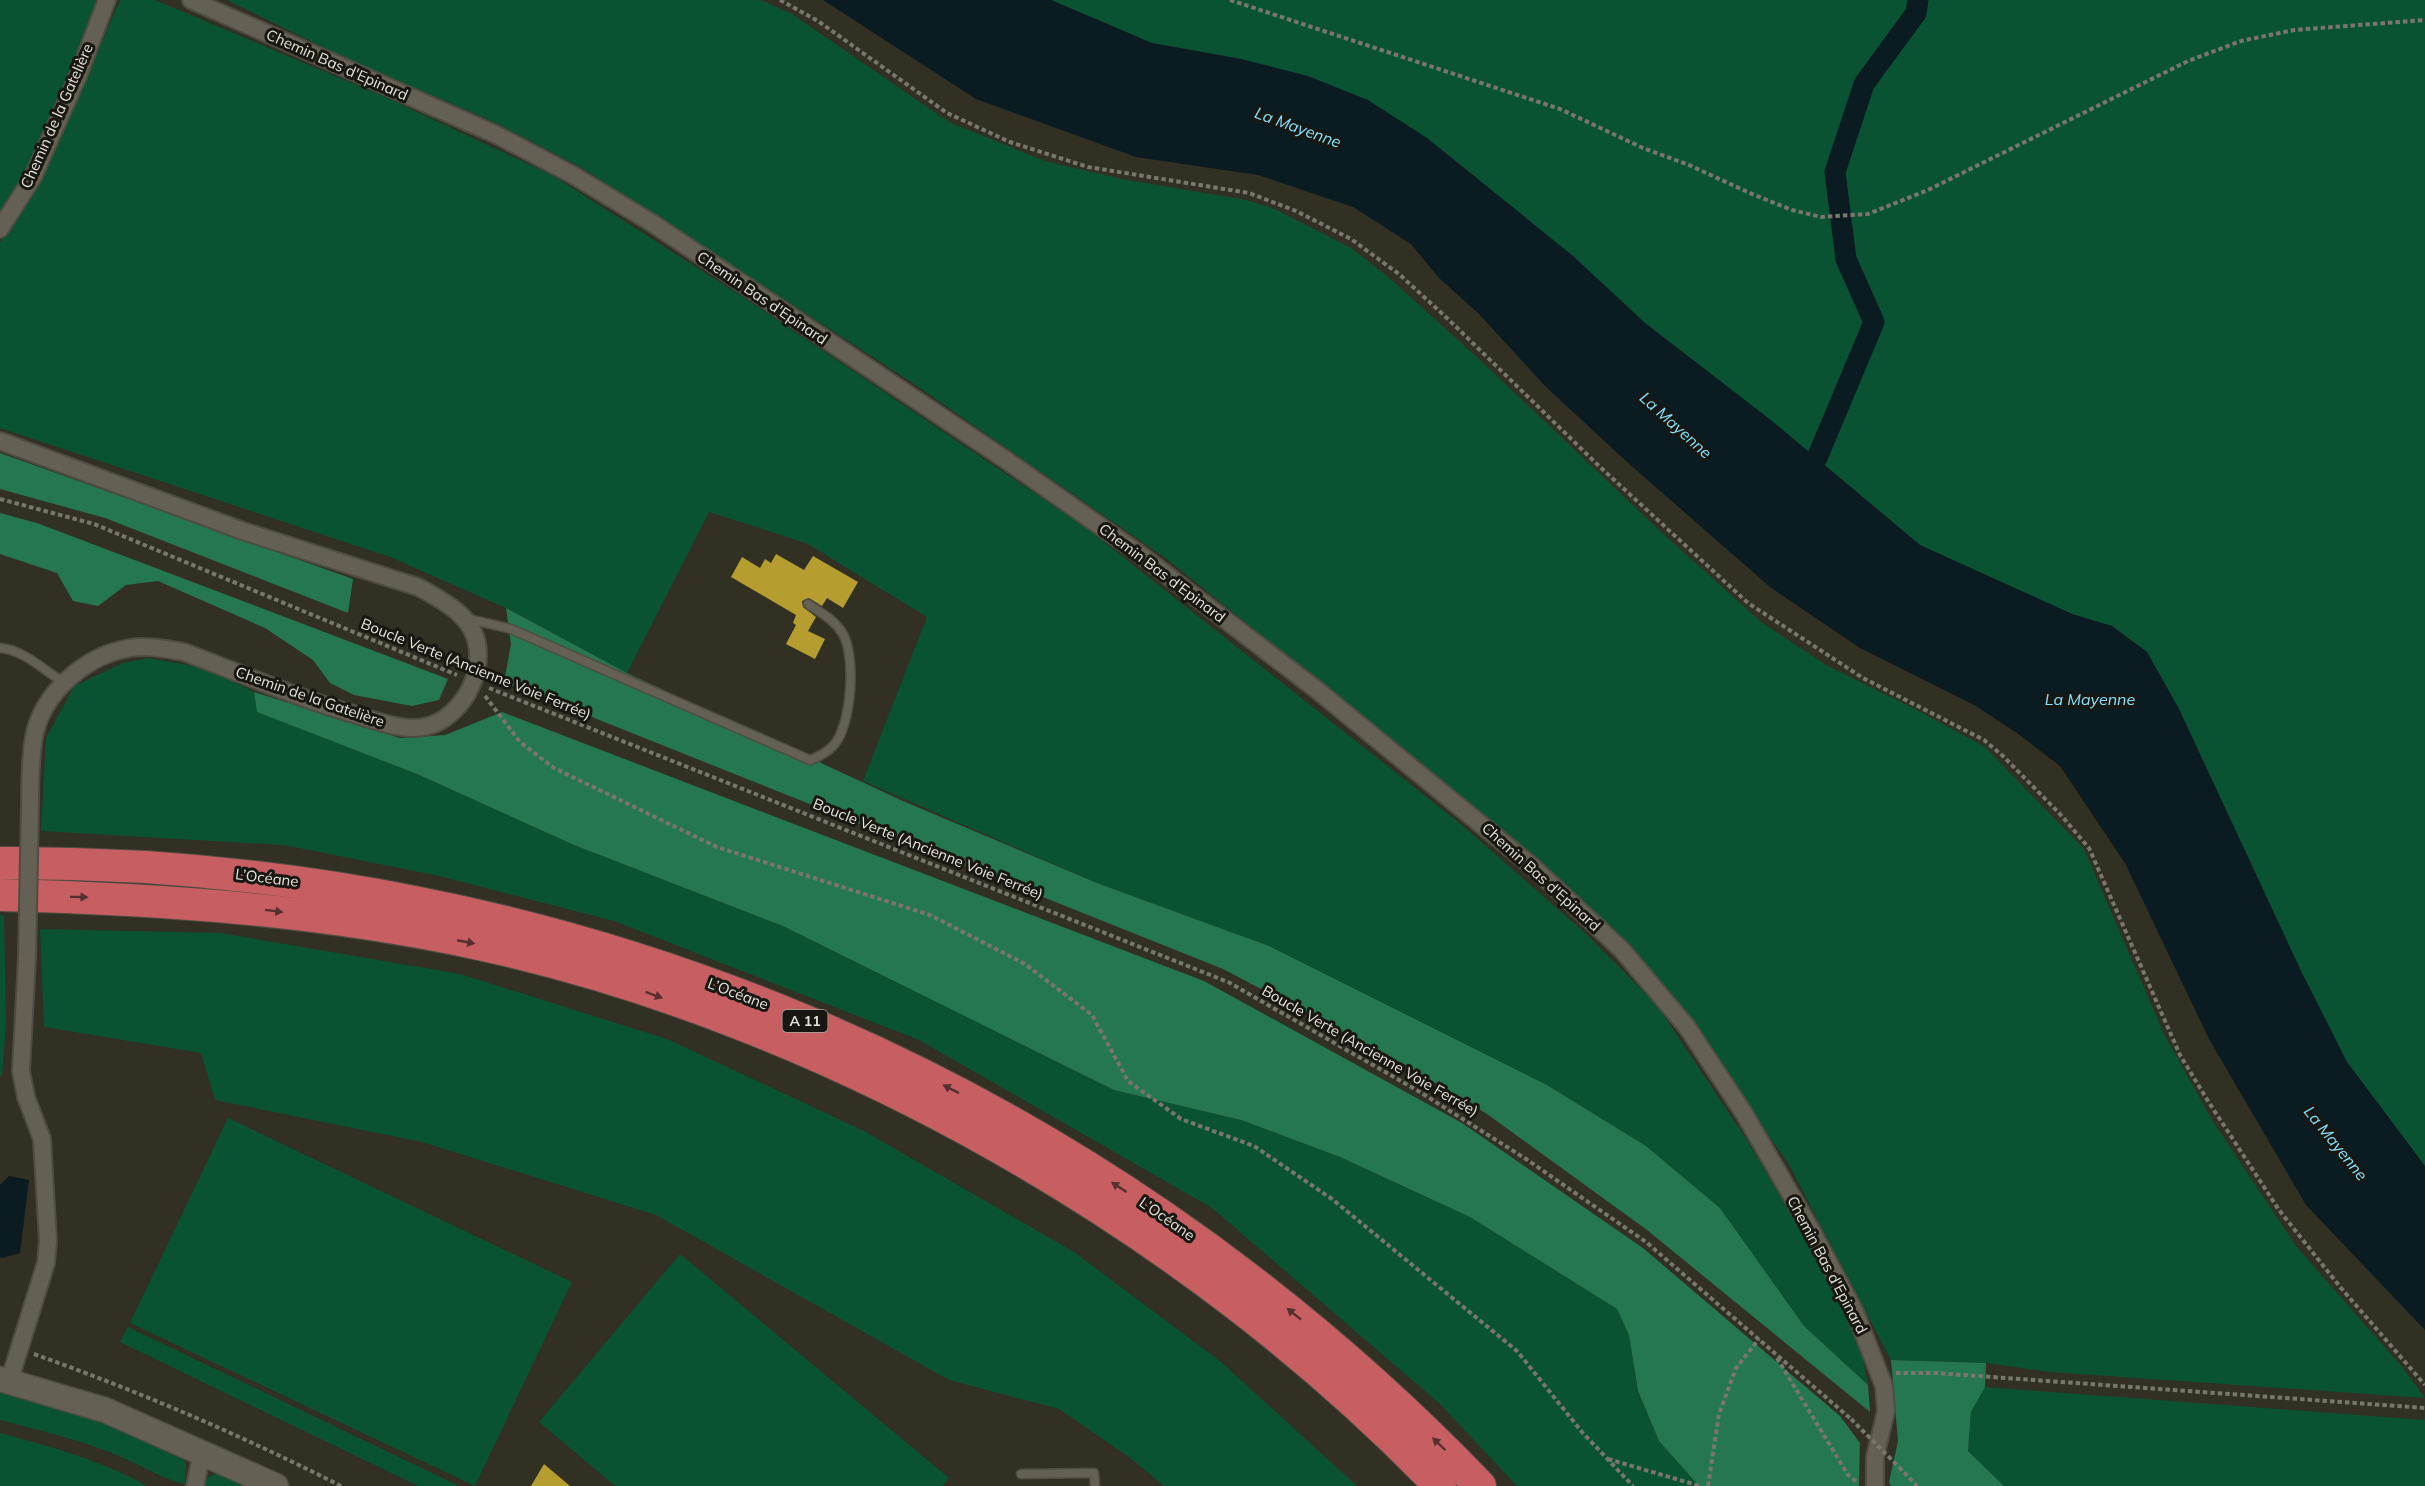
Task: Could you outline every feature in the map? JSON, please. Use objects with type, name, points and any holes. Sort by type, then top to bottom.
[{"type":"highway","name":"L’Océane","points":[[0,863],[115,864],[227,873],[291,880],[435,904],[621,954],[697,978],[824,1028],[906,1066],[1016,1124],[1114,1184],[1207,1247],[1269,1294],[1359,1369],[1480,1486]]},
{"type":"highway","name":"L’Océane","points":[[0,895],[97,897],[213,906],[329,918],[406,930],[483,945],[560,965],[640,989],[786,1044],[859,1076],[994,1145],[1134,1232],[1198,1276],[1316,1370],[1375,1422],[1440,1486]]},
{"type":"street","name":"Chemin de la Gatelière","points":[[0,228],[33,177],[78,76],[107,0]]},
{"type":"street","name":"Chemin Bas d'Epinard","points":[[191,0],[497,135],[573,175],[652,223],[1006,460],[1137,552],[1432,782],[1533,867],[1622,950],[1687,1027],[1745,1115],[1813,1233],[1855,1312],[1884,1386],[1886,1411],[1875,1457],[1875,1486]]},
{"type":"street","name":"Chemin de la Gatelière","points":[[0,441],[243,531],[418,587],[446,602],[464,617],[474,634],[478,655],[473,681],[467,696],[454,710],[434,725],[417,728],[399,727],[344,711],[184,652],[157,647],[130,648],[105,655],[84,667],[64,683],[50,699],[34,736],[21,1071],[26,1097],[42,1139],[48,1241],[46,1263],[19,1348]]},
{"type":"street","points":[[19,1348],[5,1380],[105,1410],[276,1486]]},
{"type":"street","points":[[195,1486],[202,1453]]},
{"type":"lane","points":[[464,617],[511,629],[810,760],[834,746],[844,728],[850,687],[844,637],[835,622],[808,604]]},
{"type":"lane","points":[[0,648],[10,649],[36,662],[64,683]]},
{"type":"lane","points":[[1021,1474],[1094,1473],[1095,1486]]},
{"type":"path","points":[[780,0],[818,21],[939,107],[1000,138],[1088,167],[1259,196],[1296,211],[1351,239],[1399,274],[1591,458],[1748,603],[1819,652],[1863,678],[1984,740],[2003,756],[2075,829],[2089,848],[2180,1055],[2279,1210],[2341,1288],[2425,1385]]},
{"type":"path","points":[[1230,0],[1549,105],[1643,148],[1689,165],[1772,202],[1811,215],[1831,216],[1868,214],[1928,190],[2188,61],[2241,41],[2294,30],[2425,20]]},
{"type":"path","name":"Boucle Verte (Ancienne Voie Ferrée)","points":[[0,499],[94,524],[473,681],[1228,982],[1420,1092],[1526,1159],[1646,1242],[1775,1355]]},
{"type":"path","points":[[473,681],[520,742],[554,768],[717,847],[930,915],[1025,964],[1092,1015],[1128,1081],[1181,1119],[1254,1146],[1332,1199],[1517,1351],[1582,1432],[1634,1486]]},
{"type":"path","points":[[1708,1486],[1719,1414],[1736,1368],[1759,1339]]},
{"type":"path","points":[[19,1348],[135,1390],[220,1426],[342,1486]]},
{"type":"path","points":[[1775,1355],[1851,1419],[1917,1486]]},
{"type":"path","points":[[1775,1355],[1848,1475],[1865,1486]]},
{"type":"path","points":[[1880,1373],[1936,1373],[2425,1408]]},
{"type":"path","points":[[1607,1458],[1700,1486]]},
{"type":"green space","points":[[0,0],[102,0],[29,166],[0,211]]},
{"type":"green space","points":[[120,0],[155,0],[385,97],[552,175],[743,297],[1085,527],[1462,825],[1584,932],[1656,1004],[1747,1140],[1807,1242],[1860,1343],[1868,1385],[1804,1326],[1720,1208],[1646,1146],[1547,1085],[1269,946],[1097,883],[863,781],[927,617],[806,543],[709,512],[627,673],[506,608],[390,557],[0,428],[0,242],[48,166]]},
{"type":"green space","points":[[227,0],[761,0],[792,14],[949,122],[1045,161],[1122,179],[1246,200],[1275,209],[1351,248],[1386,275],[1479,359],[1660,531],[1761,622],[1826,665],[1985,747],[2084,849],[2164,1034],[2212,1120],[2296,1246],[2403,1368],[2425,1398],[2050,1372],[1986,1363],[1891,1360],[1788,1163],[1660,985],[1605,923],[1454,791],[1168,560],[911,382],[582,168],[492,121],[351,61]]},
{"type":"green space","points":[[1051,0],[2425,0],[2425,1166],[2347,1062],[2301,971],[2179,709],[2147,652],[2112,626],[2072,614],[1920,545],[1772,421],[1645,323],[1573,256],[1427,138],[1241,59],[1152,43]]},
{"type":"green space","points":[[0,453],[353,579],[348,613],[105,518],[0,489]]},
{"type":"green space","points":[[0,513],[37,523],[448,679],[439,700],[412,706],[354,695],[330,683],[313,660],[265,628],[158,581],[126,585],[98,606],[73,601],[57,573],[0,554]]},
{"type":"green space","points":[[506,608],[627,673],[903,801],[1097,883],[1269,946],[1547,1085],[1646,1146],[1720,1208],[1804,1326],[1868,1385],[1870,1412],[1647,1230],[1487,1114],[1402,1063],[1223,969],[504,682],[511,644]]},
{"type":"green space","points":[[148,658],[206,668],[254,692],[258,712],[417,774],[574,845],[785,927],[1114,1090],[1241,1120],[1340,1157],[1470,1217],[1617,1309],[1629,1335],[1638,1392],[1659,1441],[1699,1486],[1517,1486],[1440,1404],[1212,1208],[919,1040],[614,921],[439,876],[284,845],[41,831],[46,738],[74,686],[123,663]]},
{"type":"green space","points":[[254,692],[400,738],[445,735],[502,712],[1204,981],[1462,1123],[1643,1248],[1840,1416],[1860,1443],[1859,1486],[1699,1486],[1659,1441],[1638,1391],[1629,1335],[1617,1309],[1470,1217],[1340,1157],[1241,1120],[1114,1090],[785,927],[574,845],[417,774],[257,712]]},
{"type":"green space","points":[[0,915],[4,915],[6,1024],[2,1076],[0,1076]]},
{"type":"green space","points":[[40,929],[221,933],[460,974],[667,1039],[864,1131],[1074,1252],[1220,1361],[1357,1486],[1164,1486],[1129,1457],[1059,1409],[949,1380],[656,1215],[422,1142],[215,1100],[201,1053],[44,1027]]},
{"type":"green space","points":[[228,1118],[572,1282],[475,1486],[130,1323]]},
{"type":"green space","points":[[680,1254],[949,1478],[943,1486],[615,1486],[539,1422]]},
{"type":"green space","points":[[128,1327],[459,1486],[418,1486],[120,1342]]},
{"type":"green space","points":[[1891,1360],[1986,1363],[1985,1387],[1971,1412],[1968,1451],[2004,1486],[1891,1486],[1889,1482],[1898,1441]]},
{"type":"green space","points":[[1985,1387],[2425,1420],[2425,1486],[2004,1486],[1968,1451],[1971,1412]]},
{"type":"green space","points":[[0,1389],[98,1418],[181,1455],[186,1464],[185,1484],[91,1446],[0,1420]]},
{"type":"green space","points":[[0,1433],[94,1461],[147,1486],[0,1486]]},
{"type":"green space","points":[[226,1474],[256,1486],[202,1486],[208,1477]]},
{"type":"water","name":"La Mayenne","points":[[823,0],[1051,0],[1152,43],[1241,59],[1308,76],[1368,100],[1427,138],[1573,256],[1645,323],[1772,421],[1920,545],[2072,614],[2112,626],[2147,652],[2179,709],[2301,971],[2347,1062],[2425,1166],[2425,1330],[2306,1205],[2209,1039],[2125,863],[2060,766],[2017,733],[1976,706],[1860,648],[1770,587],[1627,462],[1545,386],[1479,314],[1439,278],[1411,244],[1353,207],[1258,175],[1136,157],[976,99]]},
{"type":"water","points":[[9,1176],[29,1180],[20,1253],[2,1258],[0,1257],[0,1185]]},
{"type":"building","points":[[776,554],[804,570],[813,556],[858,582],[843,608],[827,598],[822,606],[809,598],[802,601],[803,607],[816,617],[808,631],[825,639],[815,659],[786,644],[796,625],[793,623],[796,615],[731,577],[742,557],[760,568],[765,559],[771,563]]},
{"type":"building","points":[[544,1464],[570,1486],[531,1486]]},
{"type":"waterway","points":[[1817,458],[1874,322],[1846,259],[1835,172],[1864,84],[1916,13],[1918,0]]}]
